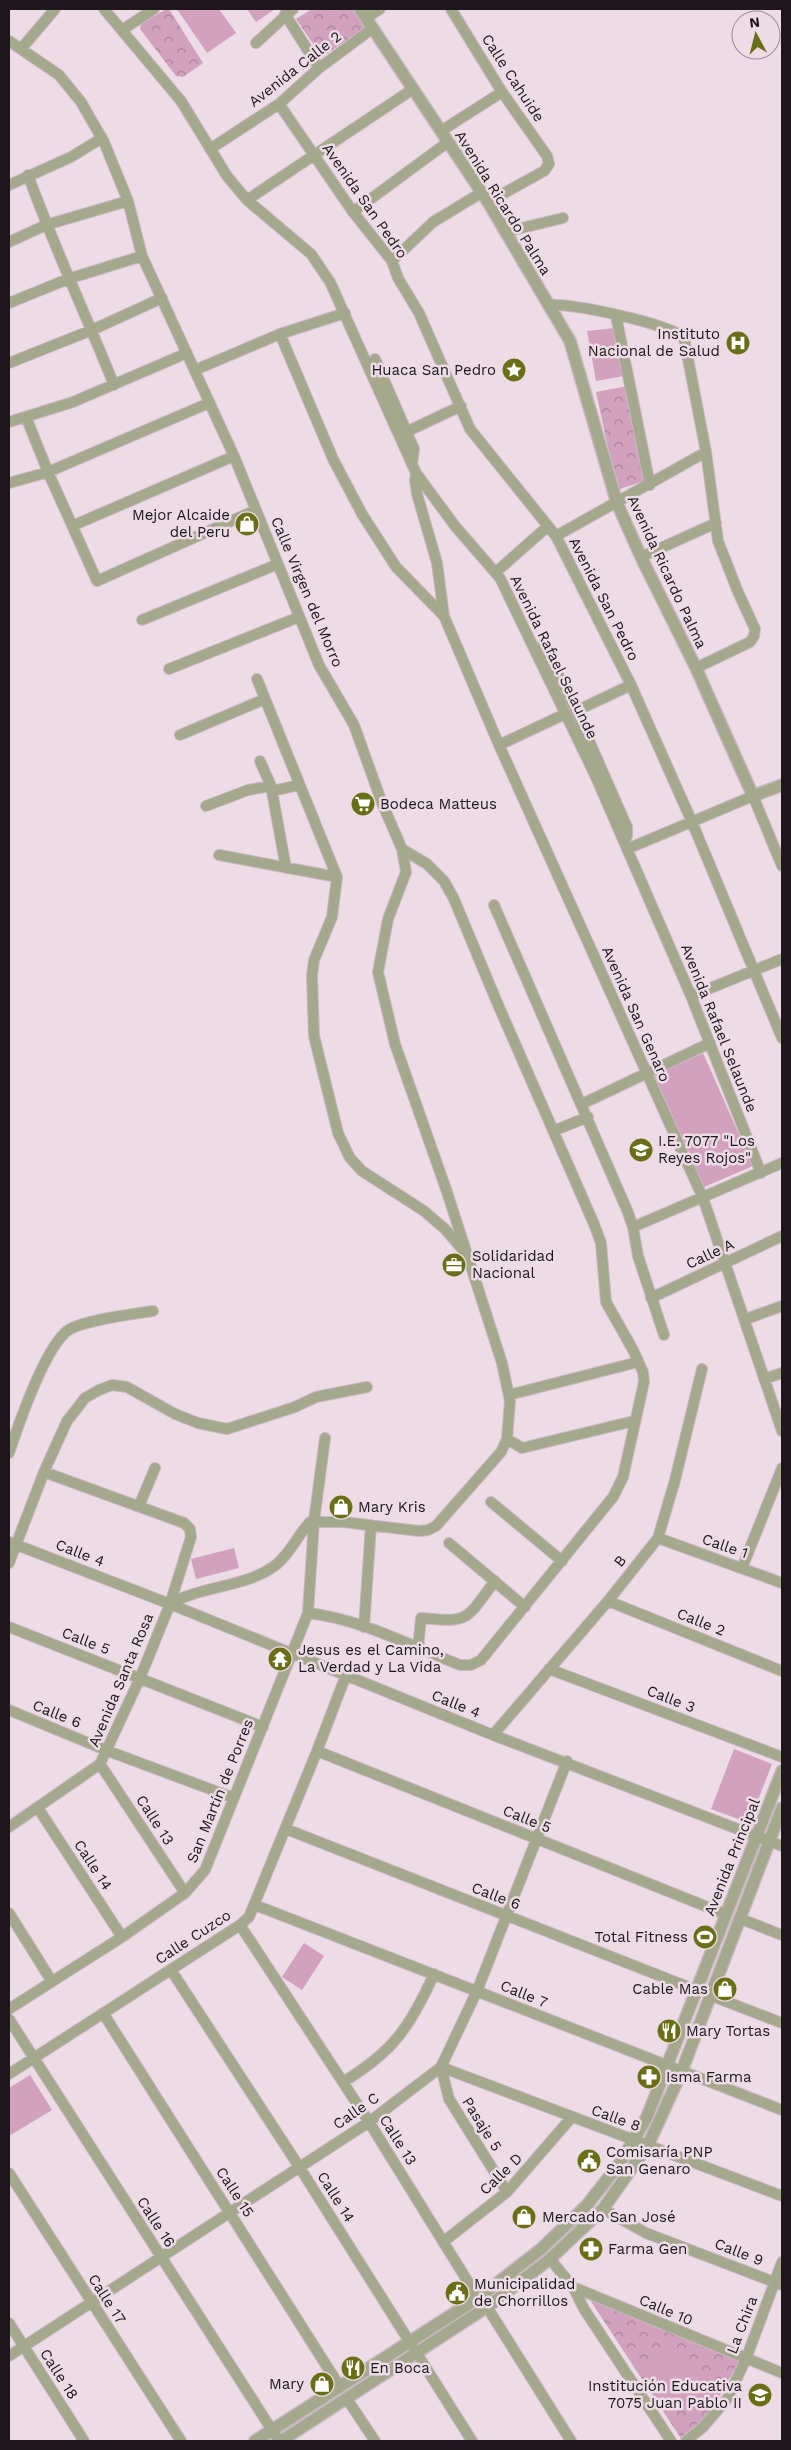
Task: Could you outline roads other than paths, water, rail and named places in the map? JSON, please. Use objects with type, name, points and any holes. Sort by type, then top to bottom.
[{"type":"street","points":[[21,49],[55,9]]},
{"type":"street","name":"Avenida Rafael Selaunde","points":[[104,9],[181,101],[227,176],[247,200],[311,254],[330,282],[345,313],[414,468],[455,526],[496,572],[595,775],[691,996],[761,1173]]},
{"type":"street","points":[[122,30],[154,9]]},
{"type":"street","name":"Avenida Calle 2","points":[[210,149],[280,104],[320,68],[366,18],[380,9]]},
{"type":"street","name":"Calle Cahuide","points":[[450,9],[502,92],[547,156],[549,164],[544,172],[484,197]]},
{"type":"street","points":[[256,43],[289,11],[320,68]]},
{"type":"street","name":"Avenida Ricardo Palma","points":[[366,18],[484,197],[570,341],[617,502],[641,557],[696,668],[782,866]]},
{"type":"street","name":"Calle Virgen del Morro","points":[[9,41],[59,75],[81,102],[102,138],[128,201],[142,256],[234,456],[319,665],[354,725],[382,803],[402,850],[406,872],[388,919],[378,972],[395,1044],[466,1255]]},
{"type":"street","points":[[247,200],[413,89]]},
{"type":"street","points":[[441,131],[502,92]]},
{"type":"street","name":"Avenida San Pedro","points":[[280,104],[353,212],[392,261],[398,278],[419,313],[470,429],[556,536],[631,685],[692,822],[782,1038]]},
{"type":"street","points":[[9,185],[71,157],[102,138]]},
{"type":"street","points":[[353,212],[448,142]]},
{"type":"street","points":[[28,175],[68,279],[92,330],[114,385]]},
{"type":"street","points":[[392,261],[433,222],[484,197]]},
{"type":"street","points":[[9,242],[46,225],[128,201]]},
{"type":"street","points":[[505,232],[563,218]]},
{"type":"street","points":[[9,303],[68,279],[142,256]]},
{"type":"street","points":[[9,363],[92,330],[162,298]]},
{"type":"street","points":[[548,305],[565,305],[671,329],[684,338],[706,452],[718,540],[724,561],[755,629],[754,636],[750,642],[696,668]]},
{"type":"street","points":[[195,370],[280,334],[345,313]]},
{"type":"street","points":[[616,316],[650,485]]},
{"type":"street","points":[[280,334],[333,459],[362,514],[396,566],[444,616]]},
{"type":"street","points":[[9,422],[73,402],[187,353]]},
{"type":"street","points":[[375,359],[415,454],[414,468],[417,494],[437,564],[444,616]]},
{"type":"street","points":[[9,483],[48,472],[209,403]]},
{"type":"street","points":[[406,432],[461,406]]},
{"type":"street","points":[[26,417],[48,472],[97,580],[256,510]]},
{"type":"street","points":[[556,536],[706,452]]},
{"type":"street","points":[[72,526],[234,456]]},
{"type":"street","points":[[641,557],[716,523]]},
{"type":"street","points":[[496,572],[547,527]]},
{"type":"street","points":[[142,620],[278,564]]},
{"type":"street","name":"Avenida San Genaro","points":[[444,616],[499,745],[646,1074],[704,1198],[782,1431]]},
{"type":"street","points":[[169,669],[299,617]]},
{"type":"street","points":[[543,644],[576,711],[627,827],[625,846]]},
{"type":"street","points":[[170,1604],[182,1597],[258,1575],[276,1564],[291,1549],[307,1525],[314,1521],[419,1531],[436,1526],[501,1452],[507,1439],[509,1395],[502,1363],[466,1255],[445,1229],[424,1211],[362,1171],[350,1158],[338,1133],[314,1036],[312,976],[314,960],[332,917],[337,877],[257,679]]},
{"type":"street","points":[[576,711],[631,685]]},
{"type":"street","points":[[180,735],[265,699]]},
{"type":"street","points":[[499,745],[564,714]]},
{"type":"street","points":[[260,761],[271,788],[286,868]]},
{"type":"street","points":[[625,846],[692,822],[782,784]]},
{"type":"street","points":[[206,806],[248,790],[300,785]]},
{"type":"street","points":[[308,1613],[332,1616],[460,1665],[471,1665],[481,1660],[613,1497],[623,1477],[644,1382],[638,1362],[606,1302],[601,1243],[454,898],[444,881],[427,864],[402,850]]},
{"type":"street","points":[[218,855],[337,877]]},
{"type":"street","points":[[494,905],[588,1117],[633,1227],[638,1256],[664,1335]]},
{"type":"street","points":[[691,996],[782,959]]},
{"type":"street","points":[[582,1104],[710,1043]]},
{"type":"street","points":[[553,1131],[588,1117]]},
{"type":"street","points":[[633,1227],[782,1163]]},
{"type":"street","name":"Calle A","points":[[651,1298],[782,1236]]},
{"type":"street","points":[[746,1319],[782,1306]]},
{"type":"street","points":[[9,1453],[23,1412],[45,1362],[66,1332],[111,1318],[153,1311]]},
{"type":"street","points":[[509,1395],[638,1362]]},
{"type":"street","name":"B","points":[[493,1735],[658,1538],[675,1480],[702,1369]]},
{"type":"street","points":[[764,1379],[782,1373]]},
{"type":"street","points":[[9,1563],[12,1543],[44,1472],[75,1409],[85,1398],[112,1385],[127,1386],[183,1417],[226,1429],[295,1407],[316,1397],[367,1387]]},
{"type":"street","points":[[507,1439],[522,1448],[634,1421]]},
{"type":"street","name":"San Martín de Porres","points":[[9,2008],[122,1937],[185,1893],[205,1870],[308,1613],[314,1521],[325,1438]]},
{"type":"street","points":[[44,1472],[139,1506],[154,1468]]},
{"type":"street","points":[[742,1568],[782,1468]]},
{"type":"street","points":[[491,1502],[562,1561]]},
{"type":"street","name":"Avenida Santa Rosa","points":[[9,1827],[100,1764],[108,1751],[140,1678],[170,1604],[190,1537],[190,1529],[184,1523],[139,1506]]},
{"type":"street","points":[[364,1627],[371,1525]]},
{"type":"street","name":"Calle 1","points":[[658,1538],[782,1582]]},
{"type":"street","name":"Calle 4","points":[[12,1543],[170,1604],[493,1735],[782,1846]]},
{"type":"street","points":[[450,1543],[525,1607]]},
{"type":"street","points":[[418,1649],[421,1618],[450,1621],[468,1616],[495,1581]]},
{"type":"street","name":"Calle 2","points":[[608,1600],[782,1671]]},
{"type":"street","name":"Calle 5","points":[[9,1627],[263,1727]]},
{"type":"street","name":"Calle 3","points":[[549,1669],[782,1757]]},
{"type":"street","name":"Calle Cuzco","points":[[9,2074],[240,1926],[255,1905],[318,1752],[346,1675]]},
{"type":"street","name":"Calle 6","points":[[9,1710],[108,1751],[234,1798]]},
{"type":"street","name":"Calle 5","points":[[318,1752],[725,1914]]},
{"type":"street","name":"Calle C","points":[[9,2356],[369,2122],[441,2067],[477,1991],[567,1762]]},
{"type":"street","name":"Calle 13","points":[[100,1764],[185,1893]]},
{"type":"street","name":"Avenida Principal","points":[[255,2441],[478,2298],[541,2249],[587,2205],[634,2141],[647,2117],[782,1771]]},
{"type":"street","name":"Calle 14","points":[[38,1808],[122,1937]]},
{"type":"street","name":"Avenida Principal","points":[[280,2441],[487,2307],[550,2259],[604,2209],[648,2145],[681,2073],[712,1996],[782,1808]]},
{"type":"street","name":"Calle 6","points":[[286,1829],[696,1990]]},
{"type":"street","name":"Calle 7","points":[[255,1905],[681,2073],[782,2110]]},
{"type":"street","points":[[9,1913],[51,1980]]},
{"type":"street","points":[[741,1919],[782,1935]]},
{"type":"street","name":"Calle 13","points":[[240,1926],[369,2122],[478,2298]]},
{"type":"street","name":"Calle 14","points":[[171,1970],[300,2168],[472,2441]]},
{"type":"street","points":[[342,2082],[364,2069],[384,2053],[407,2028],[434,1974]]},
{"type":"street","points":[[712,1996],[782,2023]]},
{"type":"street","name":"Calle 15","points":[[103,2014],[340,2386]]},
{"type":"street","name":"Calle 16","points":[[9,2019],[280,2441]]},
{"type":"street","name":"Calle 8","points":[[441,2067],[571,2118],[782,2196]]},
{"type":"street","name":"Pasaje 5","points":[[441,2067],[449,2099],[507,2192]]},
{"type":"street","name":"Calle D","points":[[444,2242],[507,2192],[571,2118]]},
{"type":"street","name":"Calle 17","points":[[9,2173],[181,2441]]},
{"type":"street","name":"Calle 9","points":[[604,2209],[646,2233],[778,2283]]},
{"type":"street","name":"Calle 10","points":[[550,2259],[573,2287],[782,2373]]},
{"type":"street","name":"La Chira","points":[[686,2441],[703,2427],[727,2399],[778,2283],[782,2262]]},
{"type":"street","points":[[573,2287],[584,2309],[671,2441]]},
{"type":"street","points":[[487,2307],[571,2441]]},
{"type":"street","name":"Calle 18","points":[[9,2324],[84,2441]]},
{"type":"street","points":[[347,2399],[375,2441]]},
{"type":"place","name":"Instituto Nacional de Salud","points":[[738,343]]},
{"type":"place","name":"Huaca San Pedro","points":[[514,370]]},
{"type":"place","name":"Mejor Alcaide del Peru","points":[[247,524]]},
{"type":"place","name":"Bodeca Matteus","points":[[363,804]]},
{"type":"place","name":"I.E. 7077 \"Los Reyes Rojos\"","points":[[641,1150]]},
{"type":"place","name":"Solidaridad Nacional","points":[[454,1265]]},
{"type":"place","name":"Mary Kris","points":[[341,1507]]},
{"type":"place","name":"Jesus es el Camino, La Verdad y La Vida","points":[[280,1659]]},
{"type":"place","name":"Total Fitness","points":[[705,1937]]},
{"type":"place","name":"Cable Mas","points":[[725,1989]]},
{"type":"place","name":"Mary Tortas","points":[[669,2031]]},
{"type":"place","name":"Isma Farma","points":[[649,2077]]},
{"type":"place","name":"Comisaría PNP San Genaro","points":[[589,2161]]},
{"type":"place","name":"Mercado San José","points":[[524,2217]]},
{"type":"place","name":"Farma Gen","points":[[591,2249]]},
{"type":"place","name":"Municipalidad de Chorrillos","points":[[457,2293]]},
{"type":"place","name":"En Boca","points":[[353,2368]]},
{"type":"place","name":"Mary","points":[[322,2384]]},
{"type":"place","name":"Institución Educativa 7075 Juan Pablo II","points":[[760,2395]]}]
